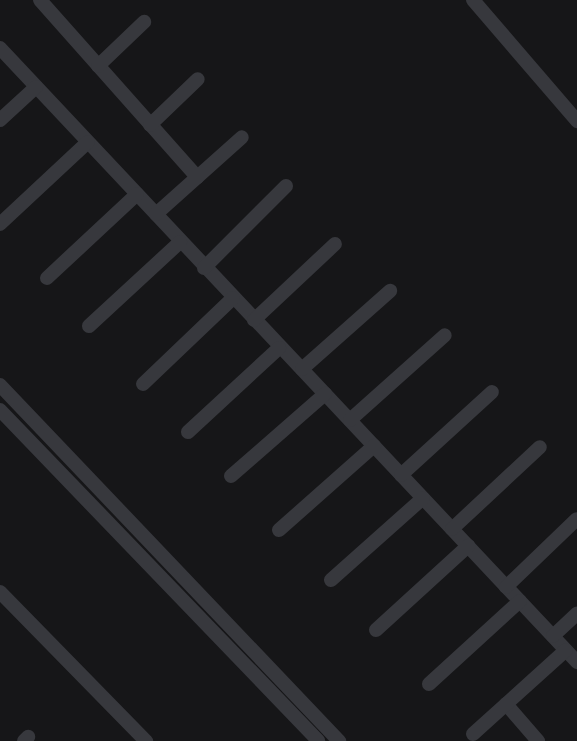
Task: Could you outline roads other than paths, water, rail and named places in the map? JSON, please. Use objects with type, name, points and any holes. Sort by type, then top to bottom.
[{"type":"street","points":[[61,0],[45,5],[197,177]]},
{"type":"street","points":[[473,0],[577,121]]},
{"type":"street","points":[[98,66],[144,22]]},
{"type":"street","points":[[0,48],[279,348],[302,369],[577,662]]},
{"type":"street","points":[[150,125],[198,80]]},
{"type":"street","points":[[0,120],[36,87]]},
{"type":"street","points":[[156,214],[242,137]]},
{"type":"street","points":[[0,224],[88,142]]},
{"type":"street","points":[[204,268],[286,186]]},
{"type":"street","points":[[47,278],[137,194]]},
{"type":"street","points":[[89,326],[180,242]]},
{"type":"street","points":[[254,320],[334,244]]},
{"type":"street","points":[[302,369],[390,291]]},
{"type":"street","points":[[143,384],[233,298]]},
{"type":"street","points":[[350,420],[445,335]]},
{"type":"street","points":[[188,432],[279,348]]},
{"type":"street","points":[[0,385],[339,741]]},
{"type":"street","points":[[401,475],[492,392]]},
{"type":"street","points":[[231,476],[325,394]]},
{"type":"street","points":[[0,410],[318,741]]},
{"type":"street","points":[[279,530],[374,446]]},
{"type":"street","points":[[452,529],[540,447]]},
{"type":"street","points":[[331,580],[423,498]]},
{"type":"street","points":[[506,586],[577,519]]},
{"type":"street","points":[[376,630],[468,546]]},
{"type":"street","points":[[0,592],[146,741]]},
{"type":"street","points":[[429,684],[520,601]]},
{"type":"street","points":[[553,636],[577,614]]},
{"type":"street","points":[[473,734],[566,650]]},
{"type":"street","points":[[506,704],[538,741]]}]
